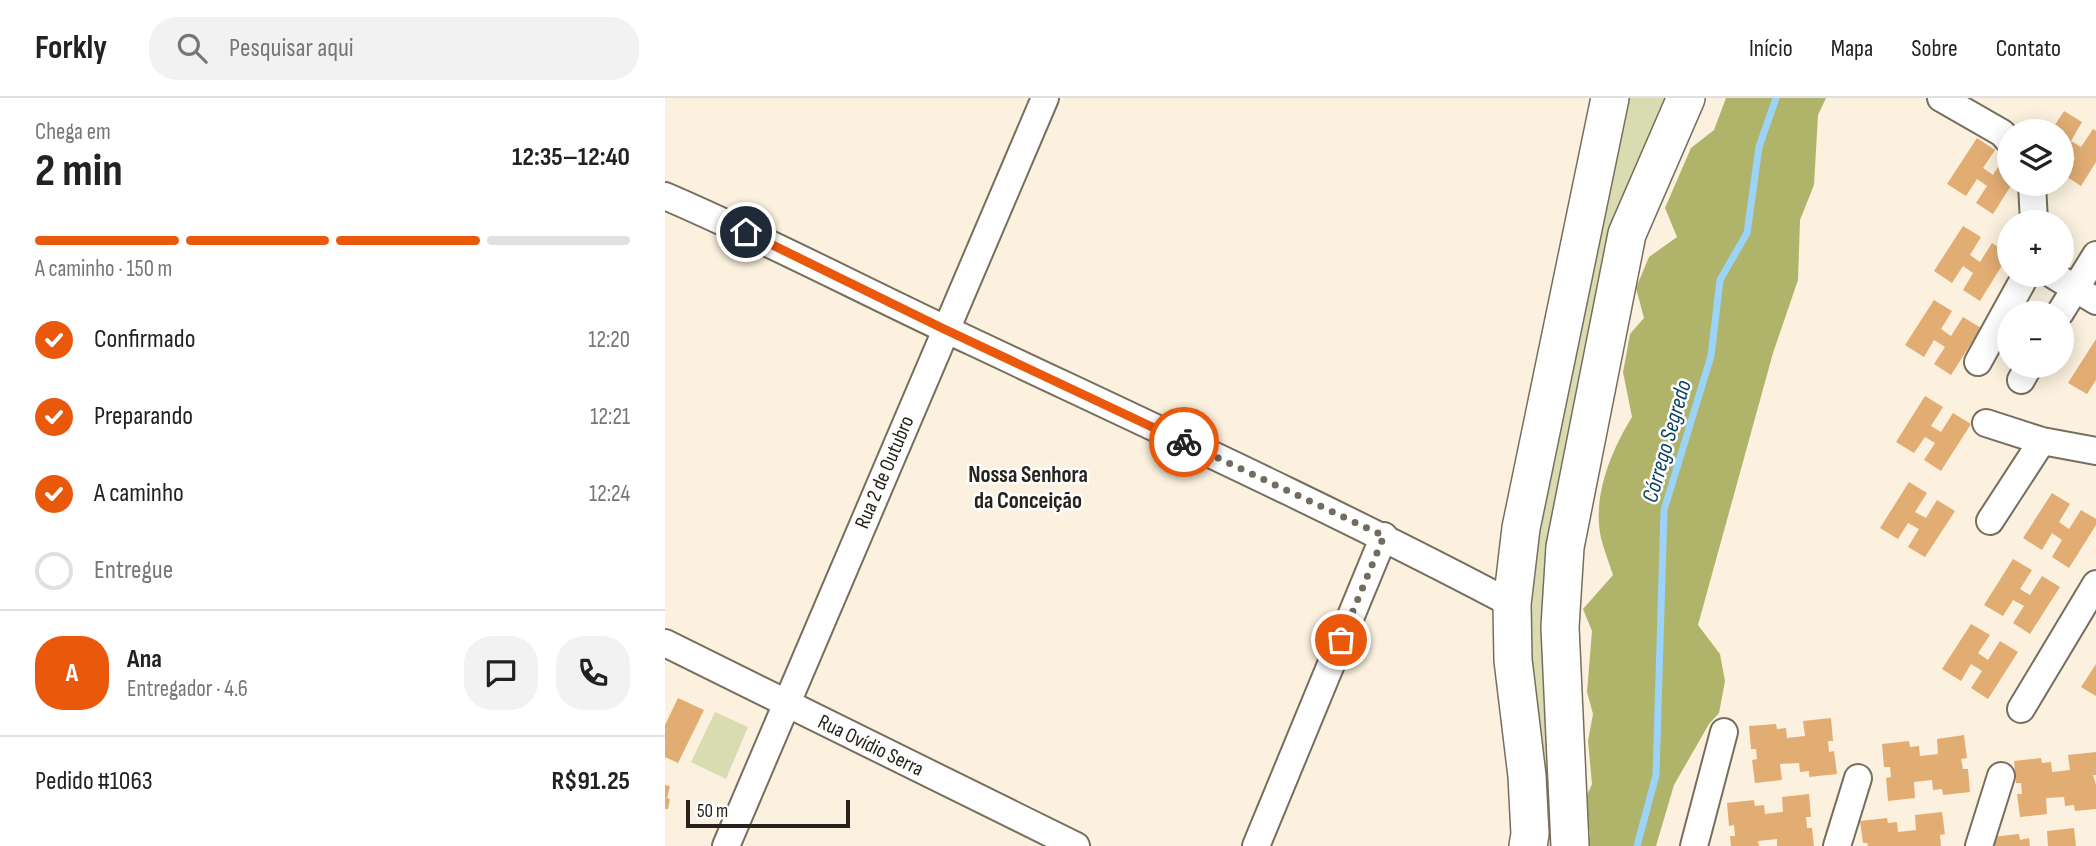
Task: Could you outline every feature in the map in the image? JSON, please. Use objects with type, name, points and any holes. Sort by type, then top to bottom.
[{"type":"main road","points":[[1528,846],[1530,834],[1527,776],[1513,660],[1512,604],[1521,528],[1610,98]]},
{"type":"main road","points":[[1570,846],[1560,626],[1565,547],[1627,234],[1686,98]]},
{"type":"street","name":"Rua 2 de Outubro","points":[[726,846],[944,329],[1045,98]]},
{"type":"street","points":[[1941,98],[1997,130]]},
{"type":"street","points":[[665,196],[721,220],[944,329],[1384,536],[1512,604]]},
{"type":"street","points":[[2075,288],[2096,255]]},
{"type":"street","points":[[1978,362],[2019,287]]},
{"type":"street","points":[[1986,423],[2042,441],[2096,451]]},
{"type":"street","points":[[1990,521],[2042,441]]},
{"type":"street","points":[[1256,846],[1384,536]]},
{"type":"street","points":[[2021,709],[2096,584]]},
{"type":"street","name":"Rua Ovídio Serra","points":[[665,643],[1076,846]]},
{"type":"street","points":[[1694,846],[1724,732]]},
{"type":"street","points":[[1979,846],[2001,776]]},
{"type":"street","points":[[1837,846],[1858,778]]},
{"type":"green space","points":[[1625,98],[1675,98],[1553,552],[1554,846],[1538,846],[1527,613],[1536,545]]},
{"type":"green space","points":[[1726,98],[1826,98],[1818,115],[1814,185],[1800,220],[1798,280],[1773,353],[1698,625],[1720,654],[1725,681],[1719,713],[1709,724],[1674,785],[1656,846],[1588,846],[1590,833],[1583,804],[1592,784],[1588,741],[1593,714],[1587,692],[1592,631],[1583,609],[1613,575],[1601,538],[1599,507],[1605,475],[1617,444],[1632,417],[1623,372],[1630,334],[1644,318],[1636,288],[1649,257],[1677,237],[1665,208],[1691,148],[1714,130]]},
{"type":"green space","points":[[715,712],[748,727],[726,779],[691,762]]},
{"type":"building","points":[[2064,111],[2082,122],[2074,136],[2074,119],[2059,119]]},
{"type":"building","points":[[2093,129],[2096,131],[2096,162],[2081,186],[2074,181],[2074,143],[2081,147]]},
{"type":"building","points":[[1977,138],[1995,150],[1983,168],[1993,175],[1997,169],[1997,196],[2004,196],[1993,214],[1976,203],[1987,186],[1977,179],[1966,196],[1947,184]]},
{"type":"building","points":[[1963,226],[1981,237],[1970,255],[1980,262],[1992,243],[1997,246],[1997,273],[1980,301],[1963,290],[1973,273],[1963,266],[1952,283],[1934,271]]},
{"type":"building","points":[[1934,300],[1952,311],[1941,329],[1951,336],[1963,317],[1981,328],[1951,375],[1934,364],[1945,347],[1934,340],[1924,357],[1905,345]]},
{"type":"building","points":[[2096,339],[2096,380],[2087,394],[2068,383],[2074,378],[2074,374]]},
{"type":"building","points":[[1925,396],[1943,407],[1931,426],[1941,432],[1953,413],[1971,424],[1941,471],[1924,460],[1935,443],[1925,437],[1914,453],[1896,442]]},
{"type":"building","points":[[1909,482],[1927,493],[1915,512],[1926,518],[1937,500],[1955,511],[1925,557],[1908,547],[1919,529],[1908,523],[1898,539],[1880,528]]},
{"type":"building","points":[[2052,493],[2070,504],[2059,522],[2069,529],[2081,510],[2096,519],[2096,525],[2069,568],[2052,557],[2062,540],[2052,533],[2042,550],[2023,538]]},
{"type":"building","points":[[2013,559],[2032,570],[2020,589],[2030,595],[2042,576],[2060,587],[2030,634],[2013,623],[2024,606],[2013,600],[2003,616],[1984,605]]},
{"type":"building","points":[[1971,624],[1990,635],[1978,653],[1988,660],[2000,641],[2018,652],[1988,699],[1971,688],[1982,671],[1971,664],[1961,681],[1942,669]]},
{"type":"building","points":[[2096,664],[2096,696],[2081,687]]},
{"type":"building","points":[[678,698],[704,710],[678,763],[665,757],[665,725]]},
{"type":"building","points":[[1831,718],[1833,741],[1828,741],[1829,752],[1834,751],[1837,774],[1809,777],[1809,771],[1800,772],[1799,763],[1780,764],[1782,780],[1755,783],[1752,760],[1757,759],[1756,749],[1751,749],[1749,726],[1776,724],[1777,729],[1786,728],[1787,738],[1805,736],[1803,721]]},
{"type":"building","points":[[1964,735],[1967,758],[1961,759],[1963,769],[1968,769],[1970,792],[1943,795],[1942,789],[1933,790],[1932,780],[1914,782],[1915,798],[1888,801],[1886,778],[1891,777],[1890,767],[1884,767],[1882,744],[1909,741],[1910,747],[1919,746],[1920,756],[1938,754],[1937,739]]},
{"type":"building","points":[[2096,752],[2096,775],[2093,775],[2096,785],[2096,809],[2075,811],[2074,805],[2065,806],[2064,797],[2046,798],[2047,814],[2020,817],[2017,794],[2022,794],[2021,783],[2016,783],[2014,761],[2041,758],[2042,763],[2051,762],[2052,772],[2070,770],[2068,755]]},
{"type":"building","points":[[665,785],[670,786],[668,809],[665,809]]},
{"type":"building","points":[[1809,794],[1811,817],[1806,817],[1807,828],[1812,828],[1814,846],[1777,846],[1777,839],[1758,841],[1759,846],[1731,846],[1730,836],[1735,836],[1734,825],[1729,826],[1727,803],[1754,800],[1755,806],[1764,805],[1765,814],[1783,812],[1782,797]]},
{"type":"building","points":[[1942,812],[1945,834],[1940,835],[1941,846],[1868,846],[1863,843],[1860,821],[1887,818],[1888,823],[1897,822],[1898,832],[1916,830],[1915,815]]},
{"type":"building","points":[[2074,828],[2076,846],[2048,846],[2047,831]]},
{"type":"building","points":[[2019,834],[2020,840],[2029,838],[2030,846],[1993,846],[1992,837]]},
{"type":"waterway","name":"Córrego Segredo","points":[[1637,846],[1656,775],[1664,510],[1711,356],[1720,280],[1747,233],[1759,147],[1776,98]]},
{"type":"way so far","points":[[1184,442],[1384,536],[1341,640]]},
{"type":"district","name":"Nossa Senhora da Conceição","points":[[1028,487]]},
{"type":"route","points":[[746,232],[1184,442]]}]
